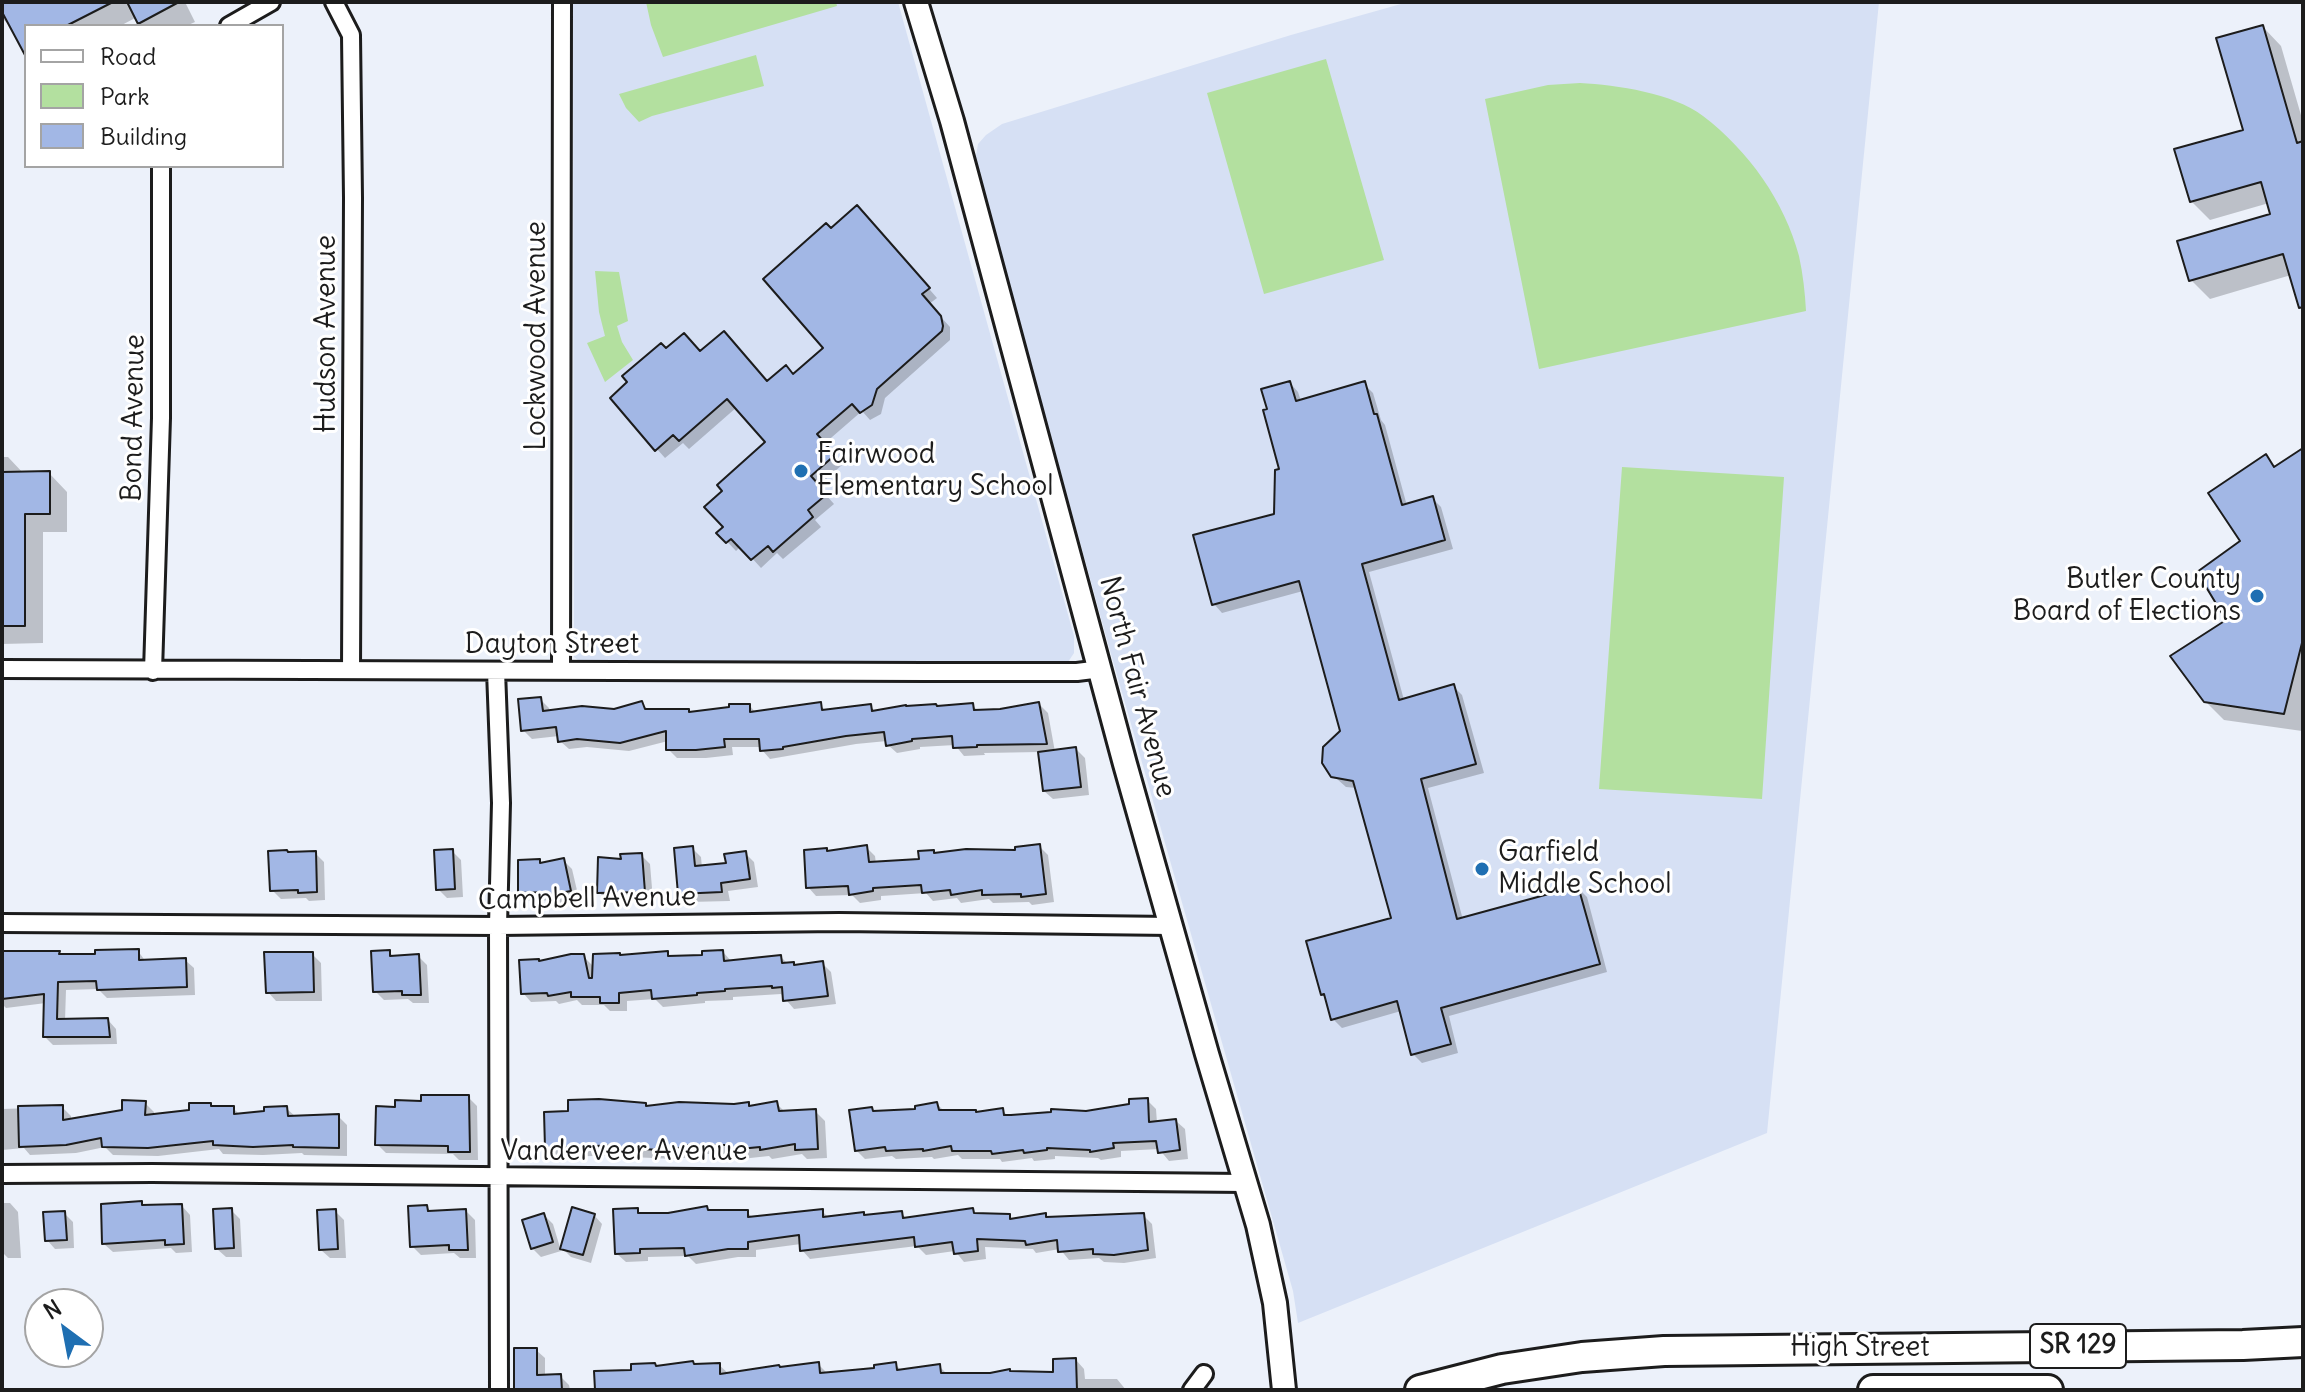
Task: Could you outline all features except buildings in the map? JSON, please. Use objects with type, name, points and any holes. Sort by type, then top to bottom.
[{"type":"highway","name":"High Street","points":[[1420,1390],[1502,1369],[1582,1357],[1664,1351],[2303,1342]]},
{"type":"highway","name":"High Street","points":[[1873,1390],[2048,1390]]},
{"type":"street","points":[[232,24],[271,2]]},
{"type":"street","name":"Hudson Avenue","points":[[334,2],[351,35],[351,670]]},
{"type":"street","name":"Lockwood Avenue","points":[[561,670],[562,2]]},
{"type":"street","name":"North Fair Avenue","points":[[916,2],[952,121],[1125,764],[1271,1275],[1284,1390]]},
{"type":"street","name":"Bond Avenue","points":[[153,671],[161,418],[161,168]]},
{"type":"street","name":"Dayton Street","points":[[2,669],[1077,672],[1101,669]]},
{"type":"street","points":[[496,671],[501,803],[498,926],[499,1390]]},
{"type":"street","name":"Campbell Avenue","points":[[2,923],[498,926],[839,922],[1172,926]]},
{"type":"street","name":"Vanderveer Avenue","points":[[2,1174],[1246,1183]]},
{"type":"street","points":[[1192,1390],[1204,1374]]},
{"type":"shaded area","name":"Fairwood Elementary School","points":[[573,2],[898,2],[1074,636],[1074,653],[1068,662],[579,661],[574,657]]},
{"type":"shaded area","name":"Garfield Middle School","points":[[1408,2],[1879,2],[1767,1133],[1298,1323],[1293,1291],[1109,647],[978,173],[976,156],[978,144],[1002,124]]},
{"type":"green space","points":[[646,2],[836,2],[837,6],[663,57]]},
{"type":"green space","points":[[756,55],[764,86],[639,122],[626,108],[619,94]]},
{"type":"green space","points":[[1326,59],[1384,260],[1264,294],[1207,93]]},
{"type":"green space","points":[[1580,83],[1627,88],[1676,101],[1703,116],[1735,145],[1763,178],[1793,236],[1804,284],[1806,311],[1539,369],[1485,99],[1548,85]]},
{"type":"green space","points":[[595,271],[619,272],[628,321],[617,326],[633,360],[605,382],[587,343],[605,336]]},
{"type":"green space","points":[[1622,467],[1784,477],[1762,799],[1599,789]]},
{"type":"place","name":"Fairwood Elementary School","points":[[801,471]]},
{"type":"place","name":"Butler County Board of Elections","points":[[2257,596]]},
{"type":"place","name":"Garfield Middle School","points":[[1482,869]]}]
